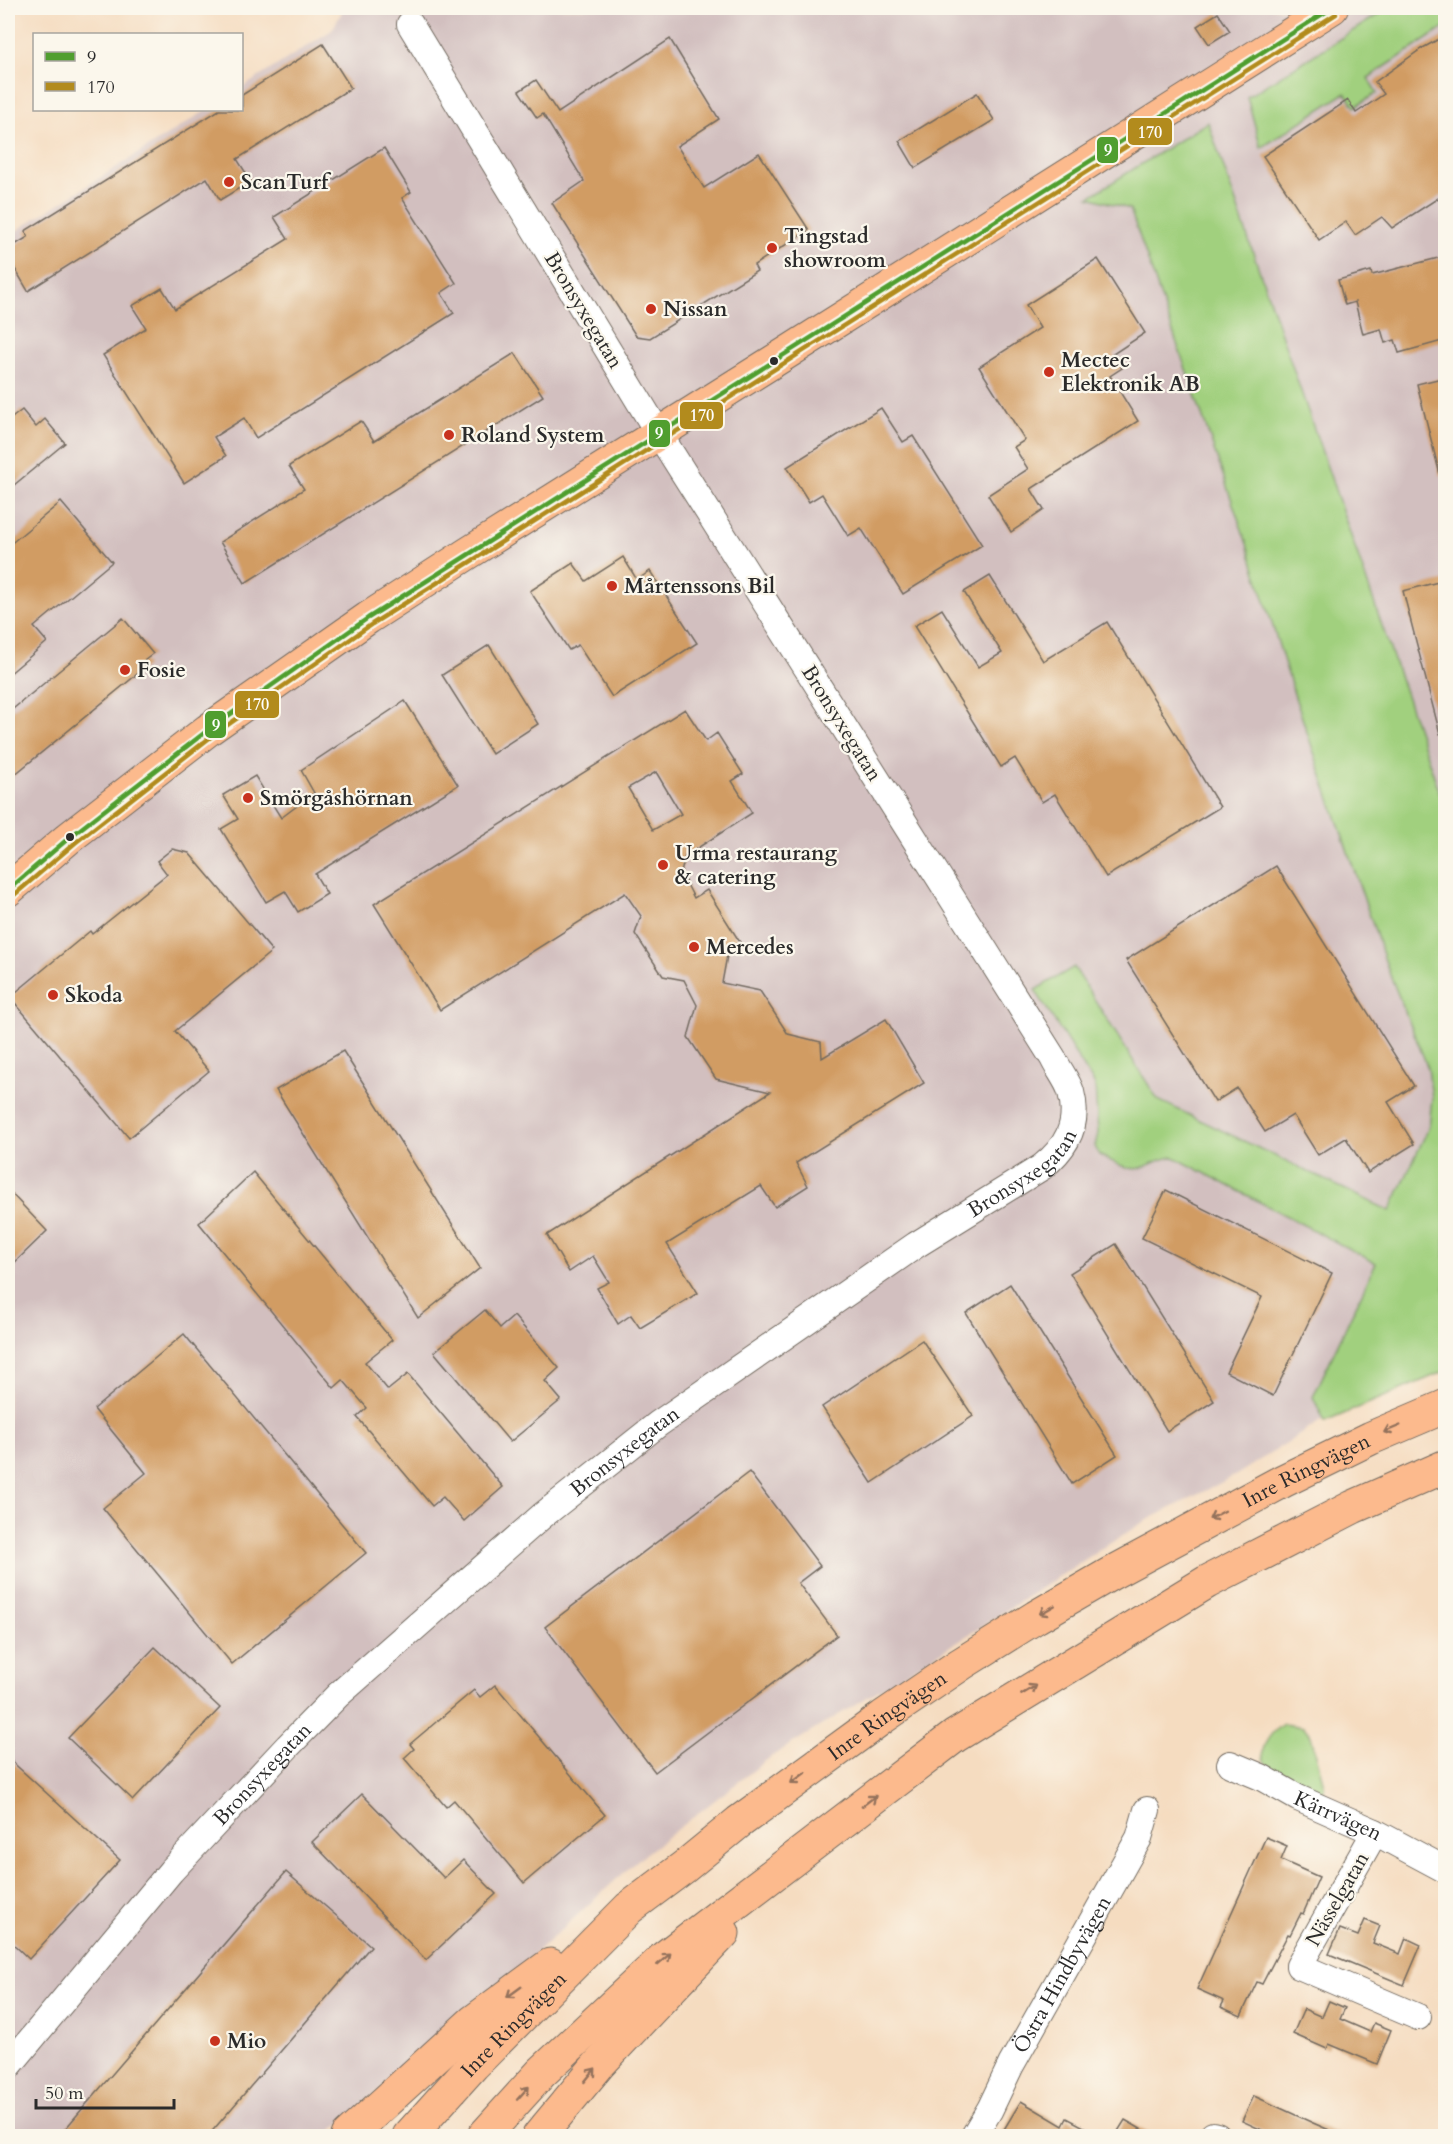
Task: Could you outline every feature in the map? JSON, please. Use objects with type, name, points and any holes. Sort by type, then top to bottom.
[{"type":"highway","name":"Inre Ringvägen","points":[[409,2136],[473,2065],[629,1908],[739,1822],[883,1717],[1036,1617],[1282,1481],[1371,1438],[1446,1406]]},
{"type":"highway","points":[[484,2136],[542,2073],[665,1957],[955,1736],[1207,1582],[1353,1507],[1446,1466]]},
{"type":"highway","points":[[540,2136],[599,2064],[801,1853]]},
{"type":"highway","points":[[348,2136],[474,2021],[629,1908]]},
{"type":"main road","points":[[8,890],[70,837],[162,766],[368,618],[1332,8]]},
{"type":"street","name":"Bronsyxegatan","points":[[8,2067],[171,1871],[338,1695],[542,1515],[658,1424],[916,1245],[1042,1167],[1057,1155],[1067,1141],[1072,1123],[1071,1090],[1053,1058],[659,434],[410,24]]},
{"type":"street","name":"Kärrvägen","points":[[1230,1764],[1261,1777],[1298,1798],[1376,1832],[1446,1870]]},
{"type":"street","name":"Östra Hindbyvägen","points":[[974,2136],[1011,2065],[1139,1838],[1147,1810]]},
{"type":"street","name":"Nässelgatan","points":[[1376,1832],[1299,1966],[1418,2017]]},
{"type":"shaded area","points":[[344,8],[1445,8],[1445,1363],[1330,1415],[1238,1474],[1140,1524],[976,1630],[772,1756],[641,1857],[529,1959],[443,2029],[375,2094],[326,2136],[8,2136],[8,236],[205,111],[243,111],[243,87],[332,30]]},
{"type":"green space","points":[[1389,8],[1445,8],[1445,27],[1368,78],[1377,93],[1355,107],[1345,93],[1261,148],[1247,97]]},
{"type":"green space","points":[[1208,122],[1445,808],[1445,1371],[1325,1422],[1313,1397],[1376,1263],[1174,1157],[1136,1169],[1119,1165],[1099,1155],[1095,1146],[1098,1133],[1095,1085],[1035,990],[1074,967],[1158,1100],[1390,1211],[1429,1127],[1432,1098],[1428,1068],[1390,975],[1296,700],[1247,544],[1130,209],[1089,197]]},
{"type":"green space","points":[[1283,1724],[1304,1727],[1311,1736],[1324,1785],[1324,1790],[1319,1793],[1279,1774],[1265,1761],[1263,1749],[1269,1737]]},
{"type":"building","points":[[1218,13],[1230,31],[1209,44],[1197,26]]},
{"type":"building","points":[[1446,35],[1446,193],[1392,228],[1382,217],[1355,235],[1346,222],[1319,240],[1263,156],[1348,100],[1356,113],[1384,94],[1375,82],[1421,49]]},
{"type":"building","points":[[670,39],[719,119],[677,146],[704,188],[759,153],[809,230],[754,265],[757,271],[650,338],[636,336],[552,203],[584,181],[543,114],[537,118],[519,91],[536,80],[558,113]]},
{"type":"building","points":[[323,44],[351,88],[237,159],[251,181],[220,200],[207,178],[28,291],[8,257],[8,249],[28,237],[25,231],[217,111],[243,111],[243,94]]},
{"type":"building","points":[[977,93],[994,120],[915,168],[899,141]]},
{"type":"building","points":[[384,148],[411,192],[402,198],[456,283],[441,293],[454,313],[256,438],[244,418],[214,437],[226,456],[184,483],[103,355],[146,328],[132,306],[162,288],[175,309],[288,239],[274,217]]},
{"type":"building","points":[[1446,256],[1446,340],[1399,353],[1395,340],[1385,343],[1381,329],[1363,334],[1355,302],[1345,305],[1338,280],[1371,271],[1372,275]]},
{"type":"building","name":"Mectec Elektronik AB","points":[[1098,259],[1145,333],[1113,354],[1122,368],[1110,376],[1138,421],[1031,489],[1044,510],[1011,532],[988,495],[1028,469],[1014,447],[1025,440],[979,367],[1040,328],[1026,305]]},
{"type":"building","points":[[515,353],[543,396],[245,583],[220,542],[304,489],[289,466],[361,421],[374,441]]},
{"type":"building","points":[[1446,377],[1446,475],[1440,475],[1417,384]]},
{"type":"building","points":[[881,408],[903,442],[913,436],[982,545],[903,594],[861,528],[848,536],[822,494],[809,502],[787,467]]},
{"type":"building","points":[[22,410],[36,427],[45,419],[65,443],[8,490],[8,421]]},
{"type":"building","points":[[61,502],[112,562],[34,627],[47,642],[8,675],[8,546]]},
{"type":"building","points":[[623,557],[637,580],[650,571],[697,643],[612,697],[578,645],[569,650],[530,591],[573,563],[586,581]]},
{"type":"building","points":[[990,576],[1043,661],[1107,622],[1220,807],[1106,877],[1055,794],[1042,802],[1015,758],[1001,767],[914,626],[942,609],[978,667],[1002,653],[964,592]]},
{"type":"building","points":[[1446,580],[1446,733],[1440,734],[1403,591]]},
{"type":"building","points":[[123,618],[153,654],[144,661],[147,666],[8,780],[8,713]]},
{"type":"building","points":[[489,645],[538,724],[492,754],[442,675]]},
{"type":"building","points":[[405,701],[458,785],[315,874],[327,894],[298,912],[285,891],[266,902],[221,829],[238,819],[223,795],[255,776],[281,818],[314,793],[301,770]]},
{"type":"building","points":[[685,709],[706,741],[717,733],[743,774],[732,781],[752,813],[685,856],[681,873],[694,898],[707,890],[741,944],[728,950],[722,983],[760,991],[788,1034],[821,1042],[822,1058],[886,1019],[924,1083],[796,1163],[808,1186],[775,1207],[761,1186],[667,1244],[698,1293],[640,1328],[631,1315],[618,1324],[597,1288],[609,1282],[593,1256],[569,1272],[547,1235],[770,1092],[716,1079],[688,1037],[697,1005],[684,980],[663,976],[635,934],[641,916],[625,893],[440,1010],[374,904]],"holes":[[[656,772],[681,814],[653,830],[628,788]]]},
{"type":"building","points":[[172,849],[189,853],[272,951],[175,1031],[209,1071],[129,1138],[10,997],[90,931],[92,934],[167,874],[157,861]]},
{"type":"building","points":[[1276,866],[1414,1086],[1388,1102],[1414,1144],[1368,1173],[1346,1138],[1318,1155],[1293,1115],[1265,1132],[1237,1088],[1215,1102],[1126,960]]},
{"type":"building","points":[[343,1051],[480,1268],[418,1318],[276,1090]]},
{"type":"building","points":[[253,1172],[392,1340],[365,1362],[388,1390],[408,1374],[503,1487],[464,1521],[443,1497],[432,1506],[357,1417],[367,1408],[343,1380],[334,1388],[199,1223]]},
{"type":"building","points":[[8,1190],[47,1231],[8,1269]]},
{"type":"building","points":[[1166,1190],[1332,1273],[1273,1396],[1226,1372],[1262,1297],[1142,1238]]},
{"type":"building","points":[[1116,1244],[1214,1401],[1167,1431],[1070,1273]]},
{"type":"building","points":[[1010,1284],[1117,1455],[1072,1484],[966,1313]]},
{"type":"building","points":[[485,1310],[500,1328],[514,1316],[559,1368],[545,1381],[561,1400],[510,1442],[434,1352]]},
{"type":"building","points":[[184,1334],[366,1553],[232,1664],[103,1508],[146,1473],[94,1409]]},
{"type":"building","points":[[922,1340],[973,1416],[872,1483],[822,1407]]},
{"type":"building","points":[[749,1472],[820,1566],[798,1583],[837,1635],[655,1772],[545,1627]]},
{"type":"building","points":[[155,1647],[220,1708],[133,1800],[68,1738]]},
{"type":"building","points":[[495,1685],[605,1815],[524,1883],[454,1800],[446,1807],[404,1758],[414,1749],[410,1744],[474,1690],[480,1697]]},
{"type":"building","points":[[8,1758],[120,1860],[29,1959],[8,1939]]},
{"type":"building","points":[[362,1794],[444,1878],[463,1860],[496,1894],[426,1960],[312,1842]]},
{"type":"building","points":[[1266,1837],[1287,1846],[1281,1860],[1319,1877],[1303,1914],[1301,1913],[1290,1935],[1288,1934],[1262,1984],[1257,1982],[1241,2016],[1221,2007],[1224,2001],[1197,1989]]},
{"type":"building","name":"Mio","points":[[286,1872],[371,1946],[208,2136],[59,2136]]},
{"type":"building","points":[[1365,1920],[1380,1926],[1373,1943],[1400,1954],[1406,1938],[1421,1945],[1404,1985],[1329,1954],[1340,1929],[1358,1936]]},
{"type":"building","points":[[1329,2001],[1345,2008],[1340,2019],[1370,2032],[1374,2023],[1391,2030],[1377,2064],[1329,2044],[1327,2049],[1293,2034],[1304,2009],[1322,2017]]},
{"type":"building","points":[[1254,2096],[1343,2136],[1275,2136],[1242,2121]]},
{"type":"building","points":[[1021,2101],[1063,2126],[1067,2118],[1101,2136],[1000,2136]]},
{"type":"building","points":[[1125,2120],[1153,2136],[1115,2136]]},
{"type":"transit line","name":"9","points":[[8,890],[70,837],[208,730],[368,618],[1332,8]]},
{"type":"transit line","name":"170","points":[[13,896],[75,843],[212,736],[372,624],[1336,14]]},
{"type":"place","name":"ScanTurf","points":[[229,182]]},
{"type":"place","name":"Tingstad showroom","points":[[772,248]]},
{"type":"place","name":"Nissan","points":[[651,309]]},
{"type":"place","name":"Mectec Elektronik AB","points":[[1049,372]]},
{"type":"place","name":"Roland System","points":[[449,435]]},
{"type":"place","name":"Mårtenssons Bil","points":[[612,586]]},
{"type":"place","name":"Fosie","points":[[125,670]]},
{"type":"place","name":"Smörgåshörnan","points":[[248,798]]},
{"type":"place","name":"Urma restaurang & catering","points":[[663,865]]},
{"type":"place","name":"Mercedes","points":[[694,947]]},
{"type":"place","name":"Skoda","points":[[53,995]]},
{"type":"place","name":"Mio","points":[[215,2041]]}]
